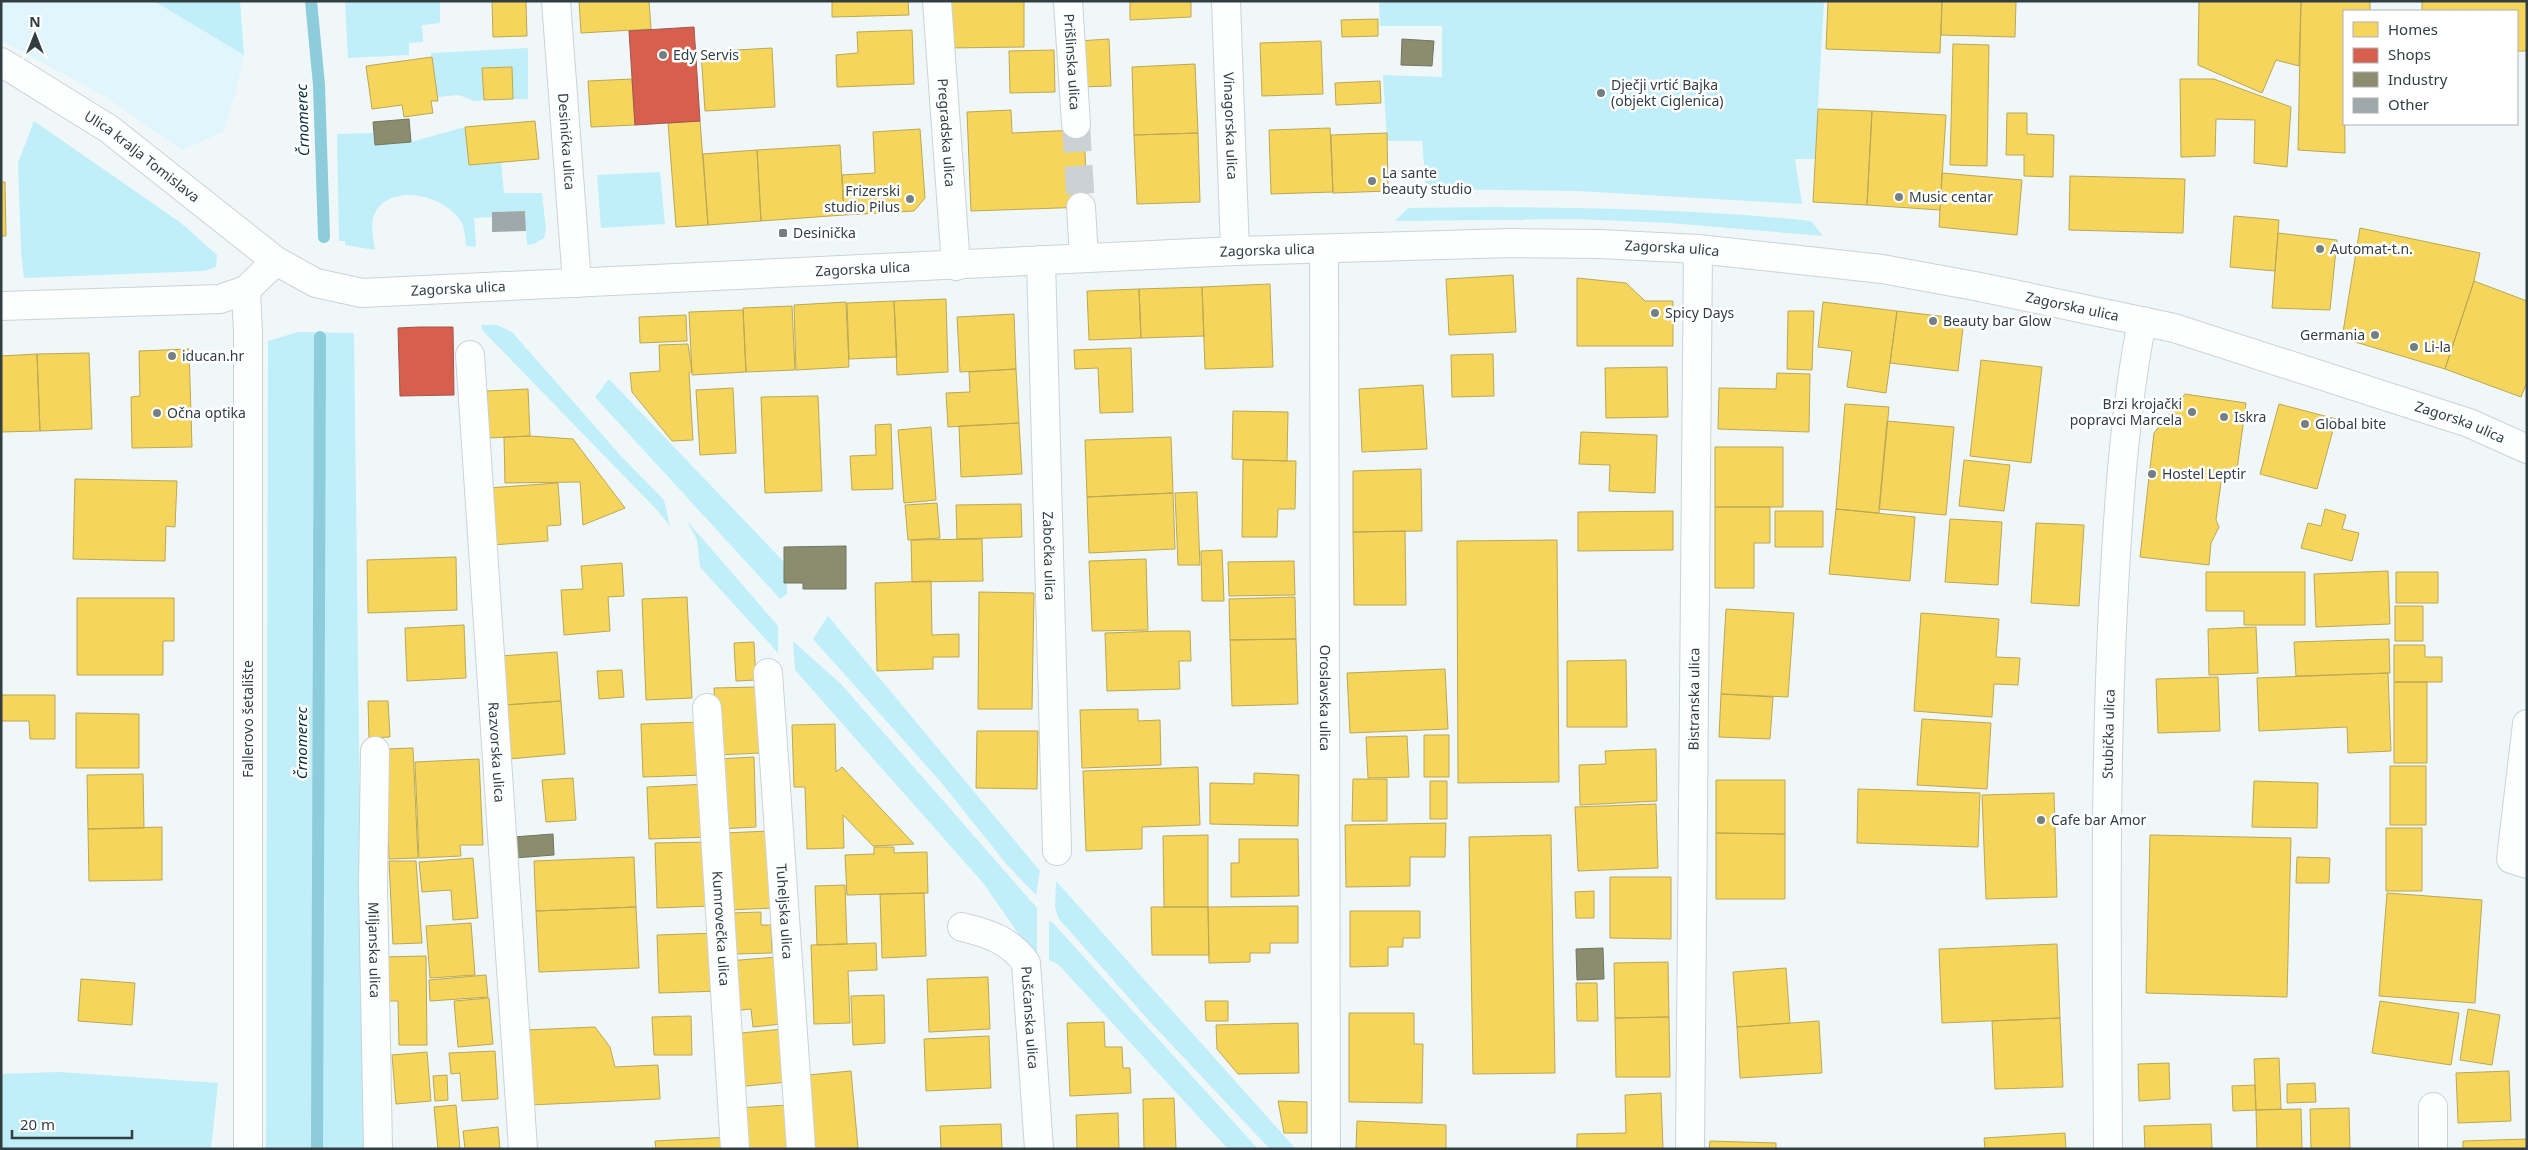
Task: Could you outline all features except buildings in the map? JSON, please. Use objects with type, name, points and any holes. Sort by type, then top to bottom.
[{"type":"street","name":"Desinićka ulica","points":[[556,1],[577,283]]},
{"type":"street","name":"Pregradska ulica","points":[[937,1],[956,266]]},
{"type":"street","name":"Prišlinska ulica","points":[[1068,1],[1076,124]]},
{"type":"street","name":"Vinagorska ulica","points":[[1226,1],[1235,251]]},
{"type":"street","name":"Ulica kralja Tomislava","points":[[1,62],[109,129],[276,261]]},
{"type":"street","points":[[1081,207],[1084,257]]},
{"type":"street","name":"Zagorska ulica","points":[[276,261],[316,283],[362,293],[956,266],[1084,257],[1235,251],[1511,243],[1600,244],[1698,249],[1882,269],[1980,287],[2142,321],[2200,335],[2469,423],[2527,448]]},
{"type":"street","name":"Oroslavska ulica","points":[[1324,249],[1326,1148]]},
{"type":"street","name":"Bistranska ulica","points":[[1690,1149],[1698,249]]},
{"type":"street","name":"Zabočka ulica","points":[[1041,260],[1058,851]]},
{"type":"street","points":[[1,306],[220,299],[246,290],[276,261]]},
{"type":"street","name":"Fallerovo šetalište","points":[[246,290],[248,333],[248,1149]]},
{"type":"street","name":"Stubička ulica","points":[[2108,1149],[2107,715],[2117,529],[2134,361],[2142,321]]},
{"type":"street","name":"Razvorska ulica","points":[[470,355],[523,1149]]},
{"type":"street","name":"Tuheljska ulica","points":[[768,673],[801,1149]]},
{"type":"street","name":"Kumrovečka ulica","points":[[707,708],[735,1149]]},
{"type":"street","points":[[2527,724],[2511,859],[2527,864]]},
{"type":"street","name":"Miljanska ulica","points":[[374,751],[373,885],[378,1149]]},
{"type":"street","name":"Pušćanska ulica","points":[[962,927],[992,935],[1018,951],[1026,963],[1038,1149]]},
{"type":"street","points":[[2433,1106],[2433,1149]]},
{"type":"shaded area","points":[[1,1],[154,1],[244,55],[237,87],[223,132],[182,150],[106,97],[1,40]]},
{"type":"shaded area","points":[[154,1],[240,1],[244,55]]},
{"type":"shaded area","points":[[345,1],[440,1],[440,23],[422,25],[423,42],[409,43],[409,55],[348,58]]},
{"type":"shaded area","name":"Dječji vrtić Bajka (objekt Ciglenica)","points":[[1379,1],[1824,1],[1815,159],[1795,159],[1802,204],[1577,191],[1426,189],[1422,141],[1387,141],[1383,75],[1442,77],[1442,26],[1380,26]]},
{"type":"shaded area","points":[[528,48],[528,99],[513,99],[512,67],[482,68],[484,100],[474,101],[459,95],[437,97],[431,53]]},
{"type":"shaded area","points":[[34,121],[181,223],[217,255],[216,267],[204,271],[24,278],[21,251],[18,163]]},
{"type":"shaded area","points":[[465,127],[469,165],[501,162],[504,193],[542,193],[546,230],[544,238],[534,244],[527,245],[525,211],[492,212],[492,217],[474,218],[476,244],[475,247],[466,246],[463,225],[454,213],[444,205],[431,199],[404,195],[392,198],[381,204],[374,215],[372,228],[375,250],[345,245],[345,241],[339,241],[337,134],[374,133],[375,145],[411,142]]},
{"type":"shaded area","points":[[660,172],[665,224],[601,228],[597,175]]},
{"type":"shaded area","points":[[1495,207],[1653,210],[1772,217],[1811,221],[1823,236],[1670,223],[1574,219],[1395,221],[1408,208]]},
{"type":"shaded area","points":[[481,325],[497,325],[512,332],[620,455],[664,500],[670,526],[657,510],[482,330]]},
{"type":"shaded area","points":[[298,332],[354,333],[364,1149],[266,1149],[268,341]]},
{"type":"shaded area","points":[[609,379],[784,562],[784,583],[787,583],[787,594],[780,599],[595,397]]},
{"type":"shaded area","points":[[687,521],[778,626],[778,653],[700,567],[697,540]]},
{"type":"shaded area","points":[[828,616],[1040,871],[1036,895],[1008,866],[940,781],[813,639]]},
{"type":"shaded area","points":[[793,641],[841,684],[1037,908],[1037,955],[1031,952],[984,884],[795,670]]},
{"type":"shaded area","points":[[1056,881],[1296,1149],[1271,1149],[1267,1146],[1152,1024],[1059,919],[1055,908]]},
{"type":"shaded area","points":[[1049,921],[1053,923],[1258,1149],[1228,1149],[1058,964],[1049,960]]},
{"type":"shaded area","points":[[59,1072],[218,1083],[211,1149],[1,1149],[1,1074]]},
{"type":"waterway","name":"Črnomerec","points":[[311,1],[319,85],[324,237]]},
{"type":"waterway","name":"Črnomerec","points":[[317,1149],[320,337]]},
{"type":"tunnel","points":[[1076,124],[1081,207]]},
{"type":"place","name":"Edy Servis","points":[[663,55]]},
{"type":"place","name":"Dječji vrtić Bajka (objekt Ciglenica)","points":[[1601,93]]},
{"type":"place","name":"La sante beauty studio","points":[[1372,181]]},
{"type":"place","name":"Music centar","points":[[1899,197]]},
{"type":"place","name":"Frizerski studio Pilus","points":[[910,199]]},
{"type":"place","name":"Desinička","points":[[783,233]]},
{"type":"place","name":"Automat-t.n.","points":[[2320,249]]},
{"type":"place","name":"Spicy Days","points":[[1655,313]]},
{"type":"place","name":"Beauty bar Glow","points":[[1933,321]]},
{"type":"place","name":"Germania","points":[[2375,335]]},
{"type":"place","name":"Li-la","points":[[2414,347]]},
{"type":"place","name":"iducan.hr","points":[[172,356]]},
{"type":"place","name":"Brzi krojački popravci Marcela","points":[[2192,412]]},
{"type":"place","name":"Očna optika","points":[[157,413]]},
{"type":"place","name":"Iskra","points":[[2224,417]]},
{"type":"place","name":"Global bite","points":[[2305,424]]},
{"type":"place","name":"Hostel Leptir","points":[[2152,474]]},
{"type":"place","name":"Cafe bar Amor","points":[[2041,820]]}]
